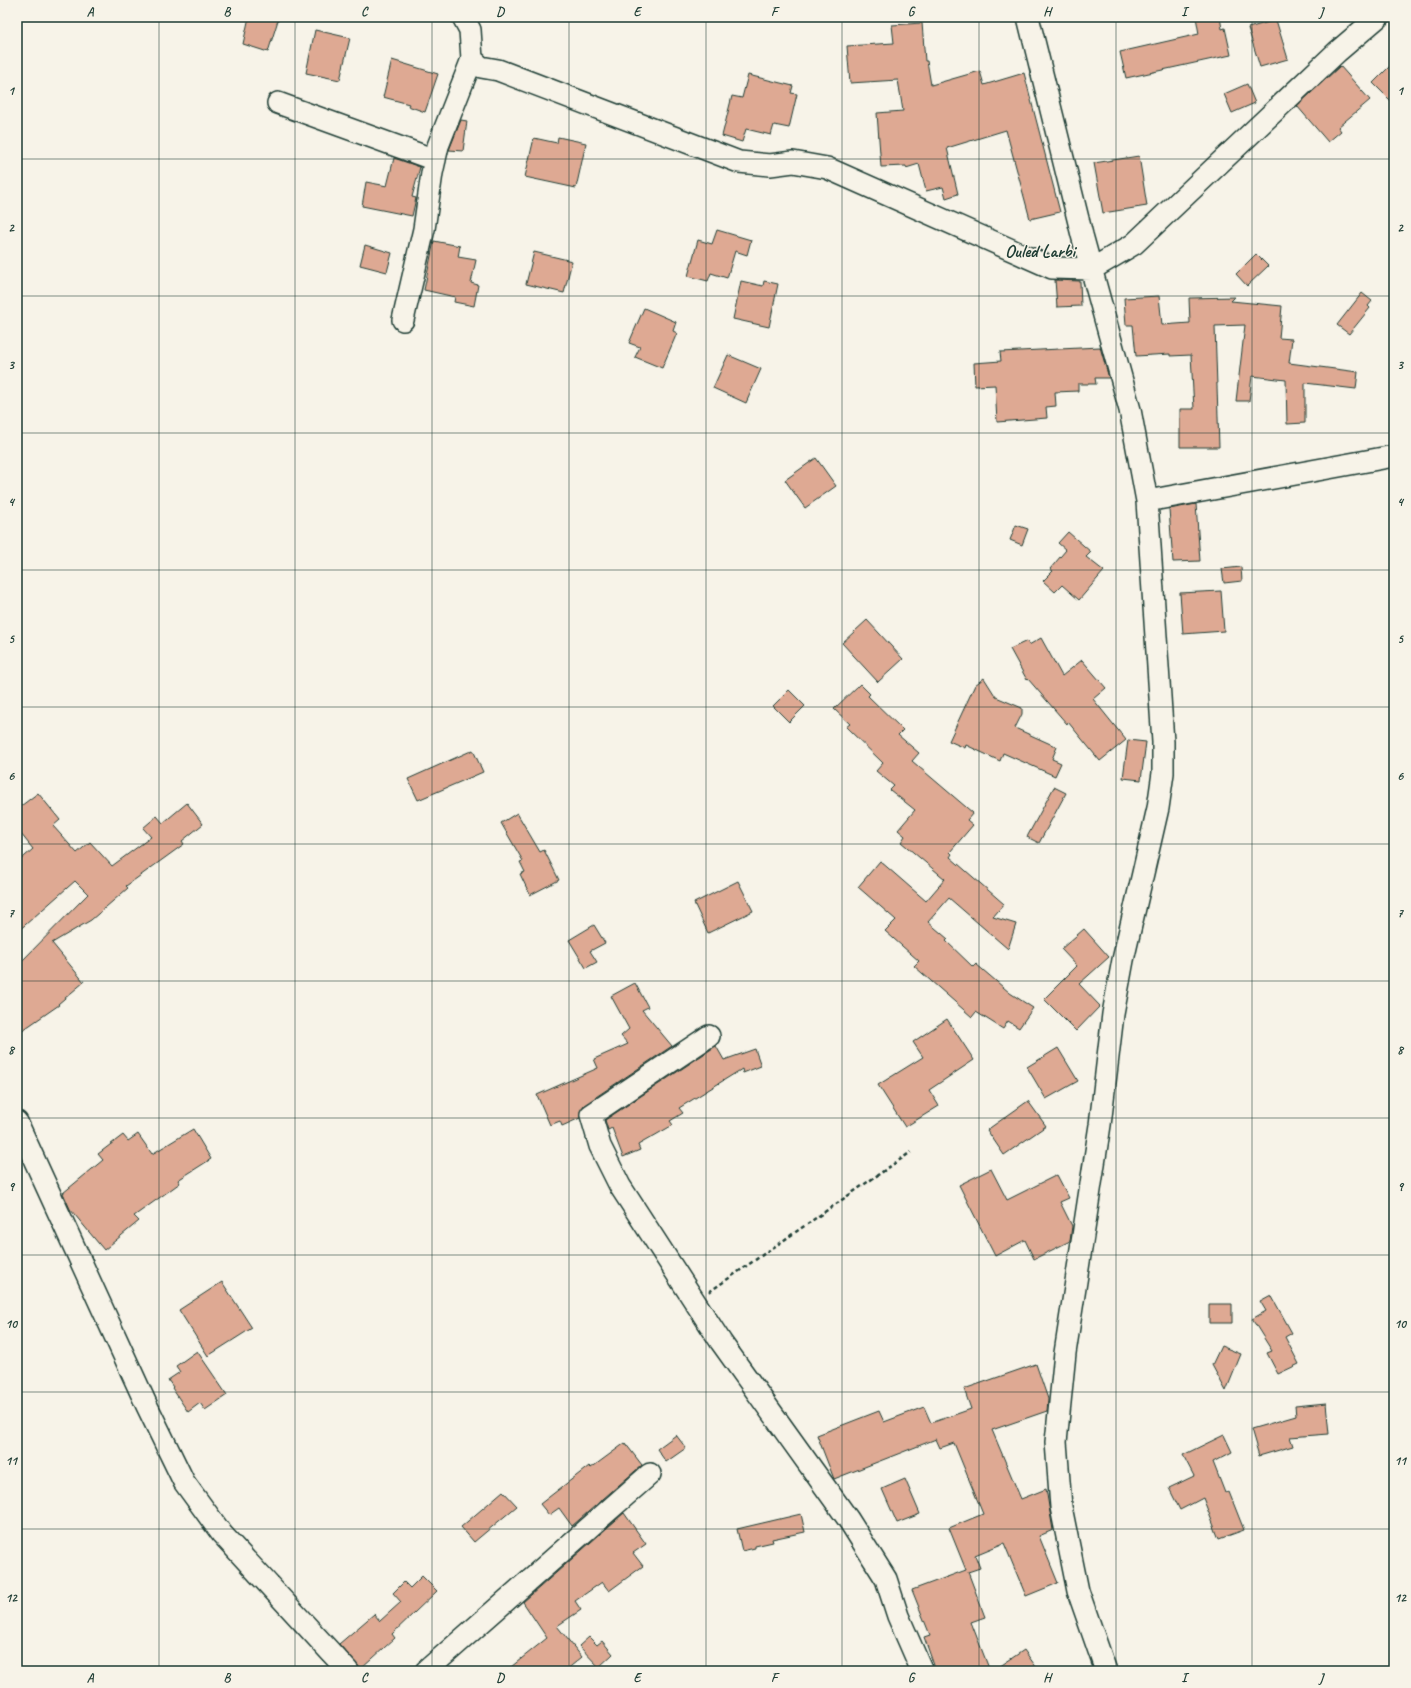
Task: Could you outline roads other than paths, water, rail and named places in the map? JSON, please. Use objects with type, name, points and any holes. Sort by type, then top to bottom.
[{"type":"street","points":[[403,320],[424,229],[438,146],[472,59],[470,30],[463,17]]},
{"type":"street","points":[[1028,17],[1092,269],[1130,410],[1147,501],[1163,742],[1163,773],[1158,808],[1123,960],[1113,1014],[1100,1125],[1066,1353],[1056,1442],[1061,1507],[1078,1591],[1106,1671]]},
{"type":"street","points":[[472,59],[481,67],[498,70],[739,162],[770,165],[793,162],[827,168],[1052,268],[1092,269],[1134,244],[1326,63],[1378,17]]},
{"type":"street","points":[[278,103],[435,160]]},
{"type":"street","points":[[1147,501],[1394,456]]},
{"type":"street","points":[[709,1036],[591,1115],[600,1146],[620,1186],[721,1342],[848,1519],[886,1579],[898,1616],[922,1671]]},
{"type":"street","points":[[17,1122],[147,1406],[184,1482],[222,1534],[348,1671]]},
{"type":"street","points":[[426,1671],[650,1474]]},
{"type":"district","name":"Ouled Larbi","points":[[1040,251]]}]
